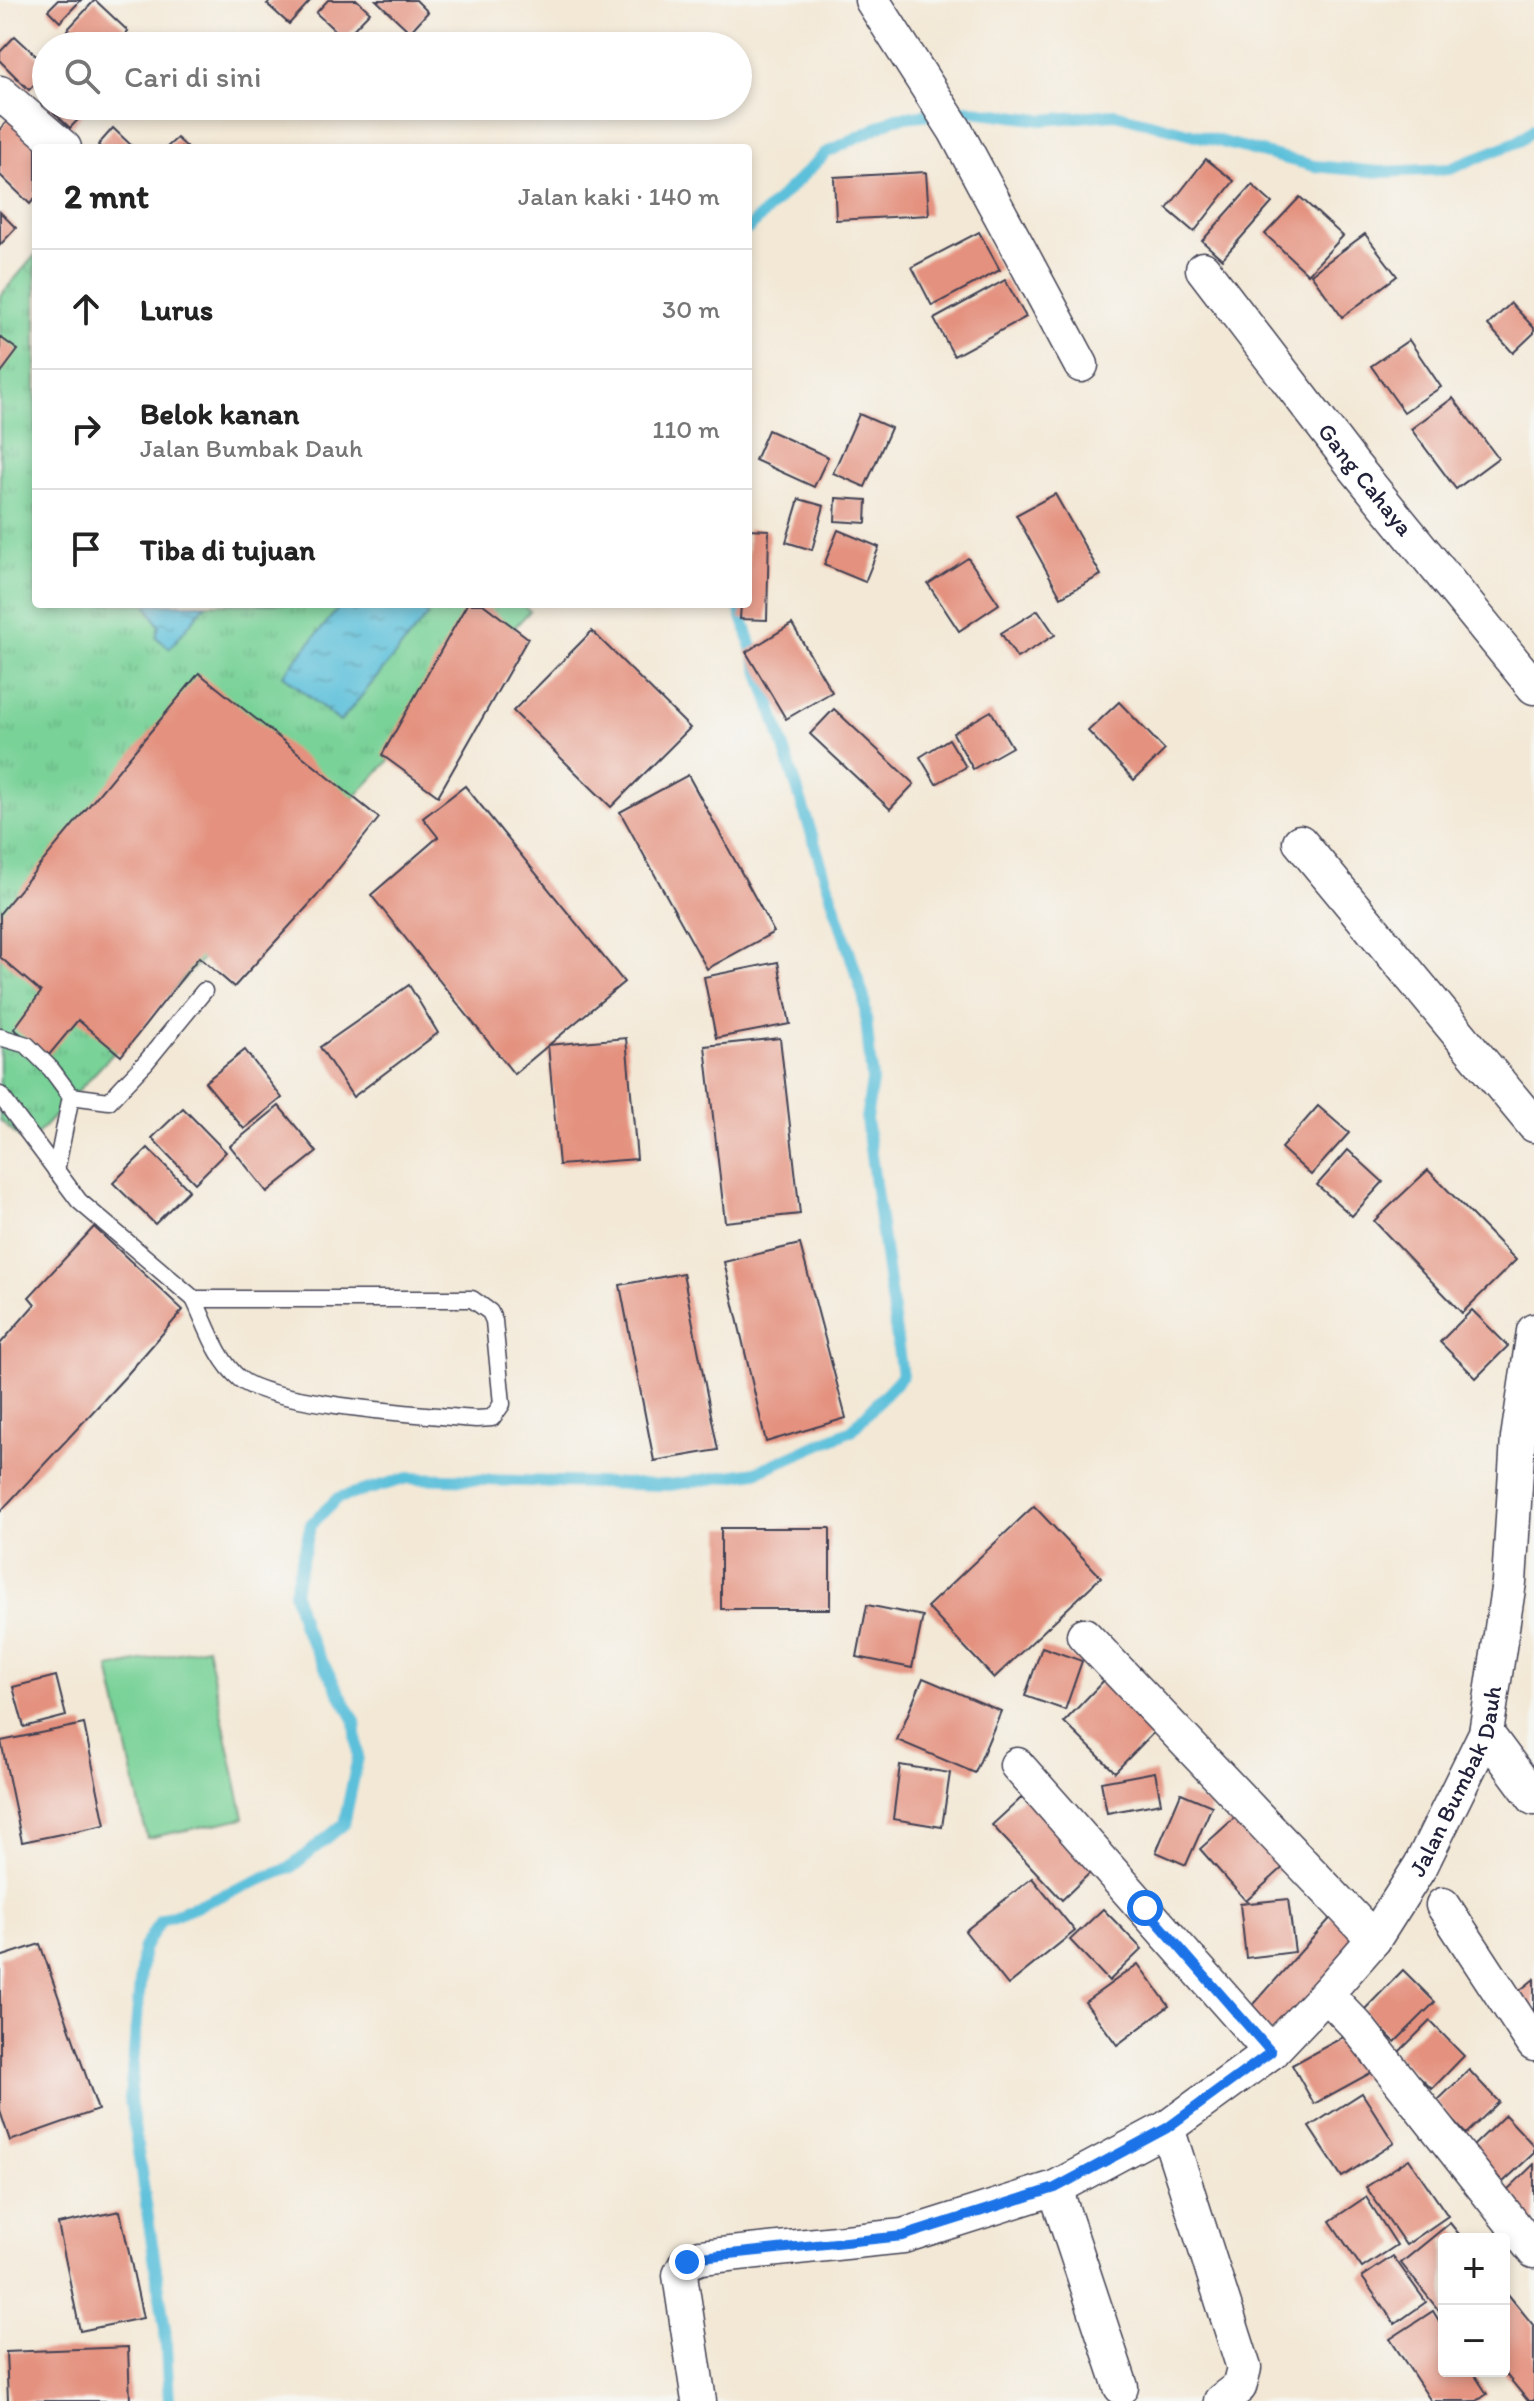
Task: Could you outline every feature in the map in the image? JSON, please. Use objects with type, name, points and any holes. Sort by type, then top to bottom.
[{"type":"street","points":[[872,0],[955,130],[1081,365]]},
{"type":"street","points":[[0,93],[59,144]]},
{"type":"street","name":"Gang Cahaya","points":[[1203,269],[1353,465],[1534,687]]},
{"type":"street","points":[[1300,842],[1534,1125]]},
{"type":"street","name":"Jalan Bumbak Dauh","points":[[699,2401],[680,2275],[687,2262],[701,2257],[903,2236],[1055,2188],[1167,2128],[1271,2052],[1374,1939],[1421,1865],[1486,1733],[1525,1498],[1518,1438],[1534,1331]]},
{"type":"street","points":[[1084,1635],[1374,1939]]},
{"type":"street","points":[[1486,1733],[1534,1798]]},
{"type":"street","points":[[1017,1765],[1271,2052]]},
{"type":"street","points":[[1443,1905],[1534,2044]]},
{"type":"street","points":[[1326,1994],[1356,2025],[1534,2251]]},
{"type":"street","points":[[1167,2128],[1244,2368],[1239,2387],[1221,2401]]},
{"type":"street","points":[[1055,2188],[1121,2387]]},
{"type":"lane","points":[[0,1037],[27,1045],[71,1096],[109,1101],[146,1062],[204,991]]},
{"type":"lane","points":[[0,1095],[5,1116],[79,1201],[194,1299],[224,1362],[242,1381],[271,1393],[366,1408],[476,1419],[492,1418],[502,1404],[494,1321],[490,1312],[472,1299],[194,1299]]},
{"type":"lane","points":[[56,1171],[71,1096]]},
{"type":"green space","points":[[32,259],[32,608],[526,608],[530,611],[27,1145],[0,1120],[0,296]]},
{"type":"green space","points":[[207,1647],[244,1818],[147,1838],[109,1668]]},
{"type":"water","points":[[148,608],[203,608],[170,648],[156,637],[159,626]]},
{"type":"water","points":[[339,608],[420,608],[428,615],[340,722],[283,675]]},
{"type":"building","points":[[58,0],[81,0],[60,22],[48,10]]},
{"type":"building","points":[[95,0],[128,31],[69,32],[67,30]]},
{"type":"building","points":[[272,0],[311,0],[289,24],[267,4]]},
{"type":"building","points":[[328,0],[357,0],[370,12],[351,32],[336,32],[316,13]]},
{"type":"building","points":[[376,0],[416,0],[428,12],[410,32]]},
{"type":"building","points":[[15,36],[32,52],[32,87],[29,90],[0,61],[0,52]]},
{"type":"building","points":[[11,117],[40,144],[32,144],[30,204],[0,175],[0,129]]},
{"type":"building","points":[[62,120],[78,120],[70,128]]},
{"type":"building","points":[[113,128],[130,144],[99,144]]},
{"type":"building","points":[[1206,159],[1234,181],[1194,232],[1167,209]]},
{"type":"building","points":[[926,172],[929,215],[836,220],[834,177]]},
{"type":"building","points":[[1252,185],[1272,203],[1222,259],[1202,241]]},
{"type":"building","points":[[1300,197],[1343,236],[1308,274],[1265,234]]},
{"type":"building","points":[[0,212],[16,228],[0,245]]},
{"type":"building","points":[[979,232],[1000,270],[932,306],[912,267]]},
{"type":"building","points":[[1365,234],[1397,276],[1342,317],[1311,274]]},
{"type":"building","points":[[1005,280],[1026,317],[954,356],[934,319]]},
{"type":"building","points":[[1511,303],[1534,328],[1534,333],[1513,353],[1488,325]]},
{"type":"building","points":[[0,337],[18,350],[0,374]]},
{"type":"building","points":[[1409,340],[1441,387],[1404,412],[1371,366]]},
{"type":"building","points":[[1453,398],[1498,458],[1456,489],[1411,429]]},
{"type":"building","points":[[859,414],[891,428],[865,487],[833,473]]},
{"type":"building","points":[[768,430],[828,457],[814,487],[755,460]]},
{"type":"building","points":[[1055,494],[1101,575],[1061,597],[1016,515]]},
{"type":"building","points":[[836,498],[867,500],[866,523],[835,521]]},
{"type":"building","points":[[799,499],[824,506],[812,550],[786,542]]},
{"type":"building","points":[[752,529],[769,530],[767,620],[740,619],[741,608],[752,608]]},
{"type":"building","points":[[838,530],[879,547],[865,582],[824,565]]},
{"type":"building","points":[[968,558],[999,604],[959,631],[928,584]]},
{"type":"building","points":[[465,608],[488,608],[528,638],[438,796],[382,755]]},
{"type":"building","points":[[1038,610],[1055,635],[1017,658],[1001,633]]},
{"type":"building","points":[[792,624],[832,692],[786,719],[746,652]]},
{"type":"building","points":[[592,631],[690,728],[611,807],[513,711]]},
{"type":"building","points":[[199,673],[379,818],[316,897],[234,987],[199,957],[121,1056],[78,1020],[49,1055],[14,1029],[41,992],[0,957],[0,913]]},
{"type":"building","points":[[1119,702],[1165,750],[1134,780],[1088,731]]},
{"type":"building","points":[[834,709],[914,784],[890,809],[810,734]]},
{"type":"building","points":[[991,711],[1012,747],[973,769],[953,733]]},
{"type":"building","points":[[949,739],[966,767],[936,784],[920,757]]},
{"type":"building","points":[[688,775],[774,932],[707,969],[620,812]]},
{"type":"building","points":[[465,786],[624,982],[514,1074],[371,895],[438,837],[423,818]]},
{"type":"building","points":[[778,962],[790,1024],[716,1038],[704,977]]},
{"type":"building","points":[[409,985],[438,1033],[353,1097],[320,1047]]},
{"type":"building","points":[[626,1038],[637,1159],[559,1165],[548,1045]]},
{"type":"building","points":[[780,1038],[800,1214],[725,1222],[705,1046]]},
{"type":"building","points":[[245,1050],[282,1098],[244,1129],[205,1082]]},
{"type":"building","points":[[279,1106],[317,1152],[267,1192],[230,1146]]},
{"type":"building","points":[[1318,1106],[1349,1133],[1311,1175],[1281,1148]]},
{"type":"building","points":[[183,1108],[226,1152],[195,1183],[152,1138]]},
{"type":"building","points":[[148,1148],[189,1190],[155,1224],[113,1183]]},
{"type":"building","points":[[1348,1150],[1383,1182],[1352,1216],[1317,1185]]},
{"type":"building","points":[[1428,1170],[1516,1260],[1462,1313],[1374,1221]]},
{"type":"building","points":[[94,1227],[183,1310],[0,1512],[0,1344],[35,1304],[29,1297]]},
{"type":"building","points":[[800,1244],[846,1418],[766,1442],[724,1262]]},
{"type":"building","points":[[683,1273],[718,1450],[654,1461],[620,1285]]},
{"type":"building","points":[[1472,1310],[1508,1346],[1476,1378],[1440,1342]]},
{"type":"building","points":[[1034,1506],[1101,1577],[994,1678],[927,1607]]},
{"type":"building","points":[[721,1528],[830,1528],[830,1609],[721,1609]]},
{"type":"building","points":[[867,1605],[923,1616],[912,1668],[857,1657]]},
{"type":"building","points":[[1042,1647],[1082,1661],[1065,1710],[1025,1696]]},
{"type":"building","points":[[1110,1674],[1162,1724],[1115,1772],[1064,1722]]},
{"type":"building","points":[[56,1676],[66,1716],[24,1727],[13,1687]]},
{"type":"building","points":[[923,1678],[1001,1711],[975,1773],[897,1740]]},
{"type":"building","points":[[84,1724],[105,1825],[22,1842],[1,1741]]},
{"type":"building","points":[[900,1765],[950,1773],[942,1827],[893,1819]]},
{"type":"building","points":[[1155,1772],[1161,1803],[1107,1813],[1101,1782]]},
{"type":"building","points":[[1030,1790],[1099,1864],[1062,1900],[992,1825]]},
{"type":"building","points":[[1181,1793],[1212,1806],[1186,1865],[1156,1852]]},
{"type":"building","points":[[1242,1811],[1288,1863],[1246,1901],[1200,1849]]},
{"type":"building","points":[[1032,1878],[1075,1931],[1008,1985],[965,1931]]},
{"type":"building","points":[[1288,1899],[1295,1952],[1246,1958],[1240,1904]]},
{"type":"building","points":[[1103,1909],[1142,1949],[1109,1981],[1070,1940]]},
{"type":"building","points":[[1335,1913],[1363,1938],[1275,2036],[1247,2012]]},
{"type":"building","points":[[40,1944],[98,2110],[10,2141],[0,2111],[0,1957]]},
{"type":"building","points":[[1138,1964],[1169,2006],[1117,2045],[1085,2002]]},
{"type":"building","points":[[1403,1970],[1435,2002],[1395,2042],[1363,2011]]},
{"type":"building","points":[[1534,1979],[1534,2021],[1513,1996]]},
{"type":"building","points":[[1430,2021],[1464,2056],[1432,2089],[1396,2055]]},
{"type":"building","points":[[1354,2031],[1376,2070],[1314,2104],[1292,2065]]},
{"type":"building","points":[[1469,2070],[1499,2102],[1466,2134],[1436,2102]]},
{"type":"building","points":[[1362,2093],[1394,2143],[1342,2177],[1309,2127]]},
{"type":"building","points":[[1505,2115],[1534,2146],[1534,2153],[1503,2182],[1471,2148]]},
{"type":"building","points":[[1409,2159],[1448,2216],[1406,2245],[1366,2187]]},
{"type":"building","points":[[1534,2164],[1534,2225],[1503,2194]]},
{"type":"building","points":[[1366,2197],[1397,2245],[1362,2268],[1330,2221]]},
{"type":"building","points":[[120,2211],[143,2318],[80,2331],[58,2224]]},
{"type":"building","points":[[1450,2223],[1458,2233],[1438,2233],[1438,2309],[1401,2263]]},
{"type":"building","points":[[1393,2256],[1426,2302],[1395,2324],[1362,2277]]},
{"type":"building","points":[[1510,2297],[1534,2326],[1534,2401],[1528,2401],[1508,2377]]},
{"type":"building","points":[[1433,2311],[1438,2319],[1438,2377],[1476,2377],[1487,2394],[1477,2401],[1431,2401],[1390,2339]]},
{"type":"building","points":[[128,2347],[130,2401],[8,2401],[6,2352]]},
{"type":"waterway","points":[[752,225],[826,153],[896,118],[966,110],[1042,120],[1115,114],[1314,166],[1380,172],[1450,169],[1519,141],[1534,129]]},
{"type":"waterway","points":[[169,2401],[165,2329],[130,2099],[143,1949],[161,1920],[290,1868],[344,1824],[358,1757],[355,1721],[303,1627],[294,1592],[311,1524],[338,1498],[408,1478],[669,1485],[756,1472],[852,1430],[902,1376],[866,1119],[872,1081],[864,998],[739,608]]},
{"type":"route","points":[[687,2262],[701,2257],[903,2236],[1055,2188],[1167,2128],[1271,2052],[1145,1908]]}]
